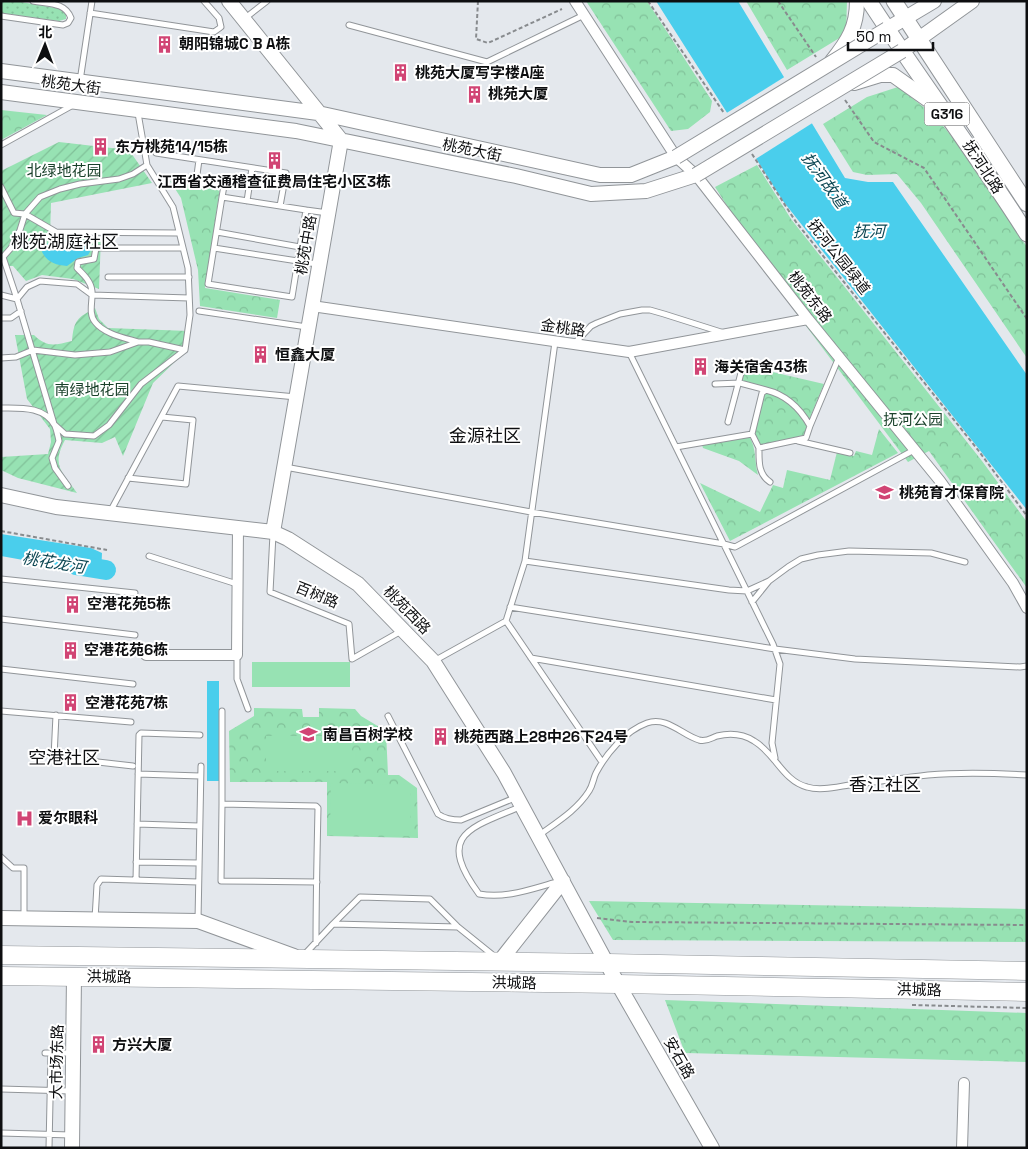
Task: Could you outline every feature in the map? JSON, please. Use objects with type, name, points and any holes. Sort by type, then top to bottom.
[{"type":"highway","name":"洪城路","points":[[1,955],[500,961],[1027,971]]},
{"type":"highway","name":"洪城路","points":[[1,976],[618,984],[1027,992]]},
{"type":"main road","points":[[229,1],[341,140]]},
{"type":"main road","name":"抚河北路","points":[[869,1],[1027,234]]},
{"type":"main road","name":"抚河北路","points":[[894,1],[1027,204]]},
{"type":"main road","name":"桃苑大街","points":[[1,71],[318,113],[600,175],[631,175],[676,157],[824,64],[934,1]]},
{"type":"main road","name":"桃苑大街","points":[[1,92],[296,131],[516,176],[591,194],[646,191],[696,175],[844,90],[972,1]]},
{"type":"main road","points":[[824,64],[844,46],[855,25],[857,7]]},
{"type":"main road","points":[[844,90],[880,75],[893,76],[947,114]]},
{"type":"main road","name":"桃苑中路","points":[[273,532],[341,140]]},
{"type":"main road","name":"桃苑西路","points":[[1,495],[56,507],[273,532],[288,539],[358,584],[433,661],[504,773],[618,984]]},
{"type":"main road","points":[[500,961],[563,881]]},
{"type":"main road","points":[[1,918],[198,921],[301,959]]},
{"type":"main road","name":"大市场东路","points":[[72,1141],[74,976]]},
{"type":"main road","name":"安石路","points":[[618,984],[712,1148]]},
{"type":"street","name":"桃苑东路","points":[[576,1],[676,157],[696,175],[808,319],[940,481],[1013,583],[1027,608]]},
{"type":"street","name":"金桃路","points":[[312,306],[629,352],[808,319]]},
{"type":"street","points":[[146,655],[237,655],[238,528]]},
{"type":"street","points":[[962,1148],[964,1083]]},
{"type":"lane","points":[[1,16],[63,25],[68,23],[71,18],[69,11],[61,6],[33,1]]},
{"type":"lane","points":[[80,82],[92,1]]},
{"type":"lane","points":[[90,13],[214,32],[221,27],[219,18],[204,1]]},
{"type":"lane","points":[[243,19],[267,1]]},
{"type":"lane","points":[[349,24],[488,62],[584,14]]},
{"type":"lane","points":[[1,145],[78,102]]},
{"type":"lane","points":[[1,408],[31,408],[44,415],[65,434],[94,436],[109,425],[141,384],[185,350],[190,314],[188,268],[173,207],[147,165],[137,110]]},
{"type":"lane","points":[[156,153],[286,173],[280,206]]},
{"type":"lane","points":[[199,160],[196,182],[224,186],[208,284],[292,297],[306,210]]},
{"type":"lane","points":[[68,486],[55,468],[52,458],[60,441],[18,299],[2,257],[11,248],[25,214],[40,197],[80,184],[120,179],[133,174],[147,165]]},
{"type":"lane","points":[[248,200],[252,168]]},
{"type":"lane","points":[[1,187],[14,213],[25,214],[56,232],[179,233]]},
{"type":"lane","points":[[222,197],[328,213]]},
{"type":"lane","points":[[216,232],[300,247]]},
{"type":"lane","points":[[183,248],[96,248],[94,259],[78,262],[77,268],[89,281],[92,290],[91,310],[95,322],[107,331],[138,342],[149,342],[185,350]]},
{"type":"lane","points":[[214,248],[319,264]]},
{"type":"lane","points":[[108,276],[189,277]]},
{"type":"lane","points":[[18,299],[27,286],[40,281],[77,284],[92,295],[189,298]]},
{"type":"lane","points":[[1,295],[18,299]]},
{"type":"lane","points":[[574,344],[591,326],[620,314],[642,310],[657,312],[729,334]]},
{"type":"lane","points":[[1,318],[11,318],[21,311]]},
{"type":"lane","points":[[199,311],[308,327]]},
{"type":"lane","points":[[1,358],[16,357],[33,350],[75,355],[110,352],[138,342]]},
{"type":"lane","points":[[433,661],[506,621],[525,561],[555,342]]},
{"type":"lane","points":[[629,352],[775,649],[780,664],[772,743],[773,755],[782,770]]},
{"type":"lane","points":[[759,448],[806,438],[839,357]]},
{"type":"lane","points":[[728,422],[741,373]]},
{"type":"lane","points":[[715,384],[738,384],[780,394],[801,411],[810,426]]},
{"type":"lane","points":[[109,513],[178,386],[296,397]]},
{"type":"lane","points":[[766,390],[762,393],[752,434],[759,448],[759,465],[765,479],[770,482]]},
{"type":"lane","points":[[128,478],[186,484],[193,420],[162,417]]},
{"type":"lane","points":[[676,447],[752,434]]},
{"type":"lane","points":[[795,440],[850,453]]},
{"type":"lane","points":[[284,467],[735,547],[914,450]]},
{"type":"lane","name":"百树路","points":[[273,532],[270,592],[349,624],[352,659],[404,630]]},
{"type":"lane","points":[[525,561],[747,591],[770,581],[801,559],[818,555],[849,551],[931,554],[964,562]]},
{"type":"lane","points":[[149,556],[238,584]]},
{"type":"lane","points":[[1,578],[135,593]]},
{"type":"lane","points":[[752,602],[770,581]]},
{"type":"lane","points":[[510,607],[775,649],[855,659],[1027,666]]},
{"type":"lane","points":[[1,620],[134,634]]},
{"type":"lane","points":[[506,621],[602,762]]},
{"type":"lane","points":[[237,655],[237,679],[248,708]]},
{"type":"lane","points":[[531,658],[776,700]]},
{"type":"lane","points":[[1,669],[133,684]]},
{"type":"lane","points":[[1,711],[131,722]]},
{"type":"lane","points":[[222,711],[221,881],[317,882]]},
{"type":"lane","points":[[56,716],[54,757],[133,766]]},
{"type":"lane","points":[[388,716],[438,814],[453,820],[461,820],[519,802]]},
{"type":"lane","points":[[538,836],[572,811],[590,790],[602,762],[610,751],[633,732],[648,723],[658,722],[671,725],[698,740],[708,740],[718,736],[733,734],[746,736],[766,750],[782,770],[796,783],[809,788],[828,788],[929,775],[982,772],[1027,775]]},
{"type":"lane","points":[[136,880],[140,734],[200,735]]},
{"type":"lane","points":[[198,921],[200,766]]},
{"type":"lane","points":[[138,774],[200,776]]},
{"type":"lane","points":[[519,802],[468,831],[460,843],[458,854],[472,885],[479,894],[492,896],[508,895],[563,881]]},
{"type":"lane","points":[[222,804],[316,806],[318,808],[316,943]]},
{"type":"lane","points":[[137,824],[199,826]]},
{"type":"lane","points":[[1,857],[13,868],[24,868],[24,918]]},
{"type":"lane","points":[[136,862],[199,863]]},
{"type":"lane","points":[[95,919],[97,885],[101,880],[198,882]]},
{"type":"lane","points":[[301,959],[360,897],[430,900],[458,927],[500,961]]},
{"type":"lane","points":[[333,924],[458,927]]},
{"type":"lane","points":[[49,1148],[50,1090],[48,1053],[73,1053]]},
{"type":"lane","points":[[1,1089],[73,1090]]},
{"type":"lane","points":[[1,1133],[50,1134],[72,1141]]},
{"type":"path","points":[[478,1],[476,39],[488,43],[562,10]]},
{"type":"path","points":[[648,1],[727,116]]},
{"type":"path","points":[[778,1],[824,64]]},
{"type":"path","points":[[844,90],[874,142],[924,168],[1027,319]]},
{"type":"path","name":"抚河公园绿道","points":[[748,149],[796,222],[978,450],[1027,516]]},
{"type":"path","points":[[1,531],[106,550]]},
{"type":"path","points":[[582,916],[632,922],[1027,925]]},
{"type":"green space","points":[[1,1],[15,1],[62,9],[66,12],[66,19],[59,21],[1,13]]},
{"type":"green space","points":[[586,1],[647,1],[712,101],[710,112],[688,129],[671,131]]},
{"type":"green space","points":[[746,1],[847,1],[846,34],[787,70]]},
{"type":"green space","points":[[898,87],[935,116],[965,153],[1027,247],[1027,358],[921,203],[897,174],[867,175],[853,172],[823,124],[867,97]]},
{"type":"green space","points":[[1,110],[47,115],[1,140]]},
{"type":"green space","name":"北绿地花园","points":[[59,142],[129,150],[152,183],[51,203],[50,236],[101,237],[99,289],[73,279],[42,275],[26,281],[13,266],[1,266],[1,171]]},
{"type":"green space","name":"抚河公园","points":[[757,165],[791,219],[982,461],[1027,522],[1027,588],[929,451],[908,462],[794,310],[715,187]]},
{"type":"green space","points":[[170,181],[220,188],[205,288],[280,300],[277,318],[200,306],[198,270],[181,198]]},
{"type":"green space","name":"南绿地花园","points":[[95,308],[99,319],[108,328],[189,331],[187,350],[153,383],[123,456],[115,437],[102,443],[65,440],[59,456],[60,468],[77,493],[18,478],[1,470],[1,457],[48,454],[51,442],[50,429],[27,399],[15,335],[34,335],[47,344],[61,344],[72,341],[75,324],[80,317]]},
{"type":"green space","points":[[768,371],[824,384],[809,420],[802,410],[788,397],[772,390],[741,382],[744,373],[761,374]]},
{"type":"green space","points":[[768,393],[776,395],[799,412],[807,427],[804,436],[760,445],[755,434],[764,395]]},
{"type":"green space","points":[[879,429],[898,453],[730,541],[700,483],[760,512],[773,485],[783,488],[787,470],[830,480],[837,452],[854,456],[856,451],[872,455]]},
{"type":"green space","points":[[749,436],[753,446],[758,475],[739,461],[703,448],[702,445]]},
{"type":"green space","points":[[252,662],[350,662],[350,687],[252,687]]},
{"type":"green space","points":[[254,708],[302,709],[303,717],[319,717],[319,708],[355,709],[361,716],[386,731],[388,775],[399,775],[417,788],[418,838],[327,836],[327,782],[230,782],[229,731],[254,716]]},
{"type":"green space","points":[[266,736],[352,736],[352,771],[266,771]]},
{"type":"green space","points":[[331,783],[411,785],[410,836],[330,834]]},
{"type":"green space","points":[[589,901],[1027,909],[1027,942],[613,940]]},
{"type":"green space","points":[[665,1000],[1027,1013],[1027,1062],[685,1053]]},
{"type":"water","name":"抚河","points":[[656,1],[738,1],[845,178],[868,182],[893,182],[1027,375],[1027,510],[783,201]]},
{"type":"water","points":[[61,238],[76,243],[80,239],[87,243],[91,250],[88,255],[78,258],[67,266],[53,263],[42,252],[47,244]]},
{"type":"water","points":[[1,534],[91,548],[102,553],[101,574],[1,556]]},
{"type":"water","points":[[207,681],[219,681],[219,781],[207,781]]},
{"type":"pier","points":[[786,76],[814,122],[754,160],[725,114]]},
{"type":"waterway","name":"桃花龙河","points":[[75,565],[106,570]]},
{"type":"place","name":"朝阳锦城C B A栋","points":[[165,44]]},
{"type":"place","name":"桃苑大厦写字楼A座","points":[[401,73]]},
{"type":"place","name":"桃苑大厦","points":[[474,94]]},
{"type":"place","name":"东方桃苑14/15栋","points":[[101,147]]},
{"type":"place","name":"江西省交通稽查征费局住宅小区3栋","points":[[274,161]]},
{"type":"place","name":"恒鑫大厦","points":[[261,355]]},
{"type":"place","name":"海关宿舍43栋","points":[[700,367]]},
{"type":"place","name":"桃苑育才保育院","points":[[885,493]]},
{"type":"place","name":"空港花苑5栋","points":[[73,604]]},
{"type":"place","name":"空港花苑6栋","points":[[70,650]]},
{"type":"place","name":"空港花苑7栋","points":[[71,703]]},
{"type":"place","name":"南昌百树学校","points":[[309,735]]},
{"type":"place","name":"桃苑西路上28中26下24号","points":[[440,737]]},
{"type":"place","name":"爱尔眼科","points":[[24,818]]},
{"type":"place","name":"方兴大厦","points":[[98,1045]]},
{"type":"district","name":"桃苑湖庭社区","points":[[65,242]]},
{"type":"district","name":"金源社区","points":[[485,436]]},
{"type":"district","name":"空港社区","points":[[64,758]]},
{"type":"district","name":"香江社区","points":[[885,785]]},
{"type":"water label","name":"抚河故道","points":[[825,180]]}]
